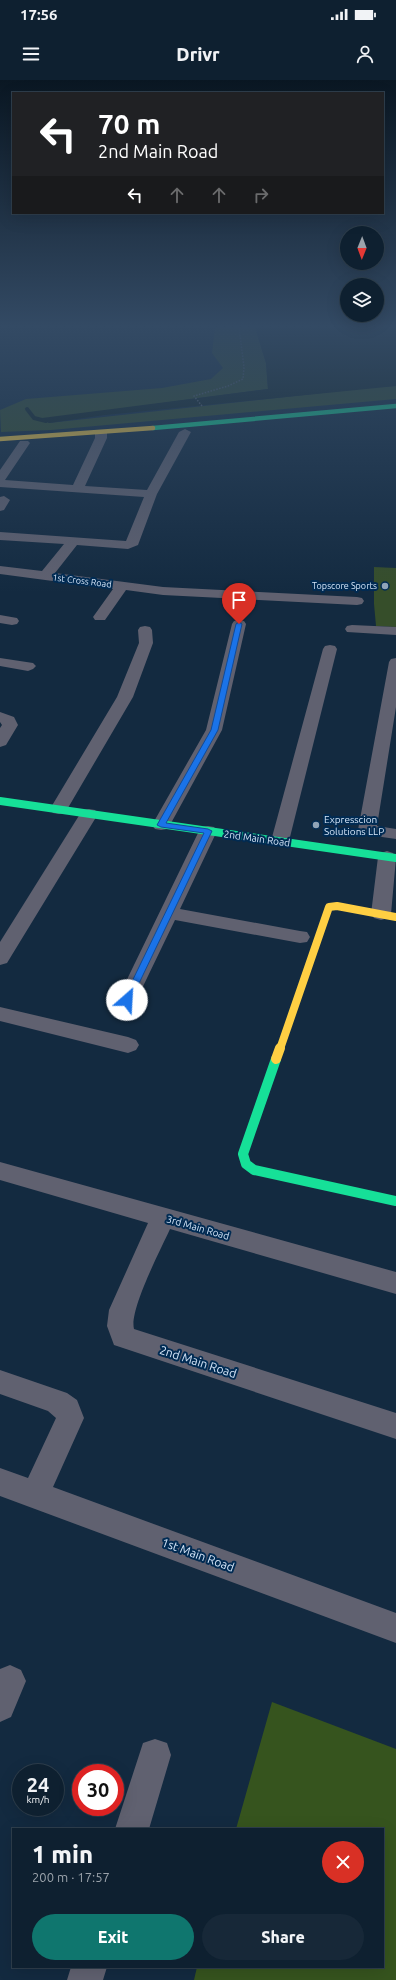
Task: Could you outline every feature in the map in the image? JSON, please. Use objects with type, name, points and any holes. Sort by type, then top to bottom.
[{"type":"main road","points":[[0,444],[319,416]]},
{"type":"main road","points":[[0,439],[184,432],[326,416]]},
{"type":"main road","name":"2nd Main Road","points":[[0,801],[392,858]]},
{"type":"main road","points":[[389,915],[334,906],[327,910],[243,1154],[244,1160],[248,1166],[254,1170],[396,1201]]},
{"type":"street","points":[[0,536],[128,545],[133,542],[151,494],[184,432]]},
{"type":"street","points":[[77,489],[101,435]]},
{"type":"street","points":[[0,479],[24,443]]},
{"type":"street","points":[[0,483],[151,494]]},
{"type":"street","points":[[45,576],[72,542]]},
{"type":"street","name":"1st Cross Road","points":[[0,570],[163,591],[357,601]]},
{"type":"street","points":[[100,617],[122,586]]},
{"type":"street","points":[[161,825],[214,730],[239,624]]},
{"type":"street","points":[[59,809],[125,697],[146,643],[145,630]]},
{"type":"street","points":[[352,630],[396,631]]},
{"type":"street","points":[[280,841],[330,649]]},
{"type":"street","points":[[0,662],[28,666]]},
{"type":"street","points":[[396,662],[367,830],[396,834]]},
{"type":"street","points":[[0,742],[10,725],[4,718]]},
{"type":"street","points":[[0,958],[89,814]]},
{"type":"street","points":[[127,1000],[208,831]]},
{"type":"street","points":[[389,915],[392,858]]},
{"type":"street","points":[[169,913],[300,937]]},
{"type":"street","points":[[0,1014],[128,1045]]},
{"type":"street","name":"3rd Main Road","points":[[0,1171],[396,1283]]},
{"type":"street","name":"2nd Main Road","points":[[163,1217],[122,1310],[120,1326],[123,1337],[396,1426]]},
{"type":"street","points":[[0,1382],[57,1402],[67,1408],[70,1418],[35,1494]]},
{"type":"street","name":"1st Main Road","points":[[0,1482],[396,1628]]},
{"type":"street","points":[[132,1828],[156,1755]]},
{"type":"street","points":[[85,1980],[89,1968]]},
{"type":"green space","points":[[0,416],[68,416],[43,419],[49,423],[116,416],[211,416],[51,430],[1,432]]},
{"type":"green space","name":"Topscore Sports","points":[[374,567],[396,568],[396,627],[376,626],[374,604]]},
{"type":"green space","points":[[272,1702],[396,1749],[396,1980],[194,1980],[197,1968],[384,1968],[384,1828],[236,1828]]},
{"type":"shaded area","points":[[60,416],[100,416],[49,423],[42,418]]},
{"type":"waterway","points":[[32,416],[34,418],[46,421]]},
{"type":"traffic: fast","points":[[153,428],[289,416]]},
{"type":"traffic: fast","points":[[0,801],[396,858]]},
{"type":"traffic: fast","points":[[276,1059],[243,1154],[246,1164],[254,1170],[396,1201]]},
{"type":"traffic: slow","points":[[0,439],[153,428]]},
{"type":"traffic: slow","points":[[276,1059],[329,907],[337,906],[396,917]]},
{"type":"place","name":"Topscore Sports","points":[[385,586]]},
{"type":"place","name":"Expresscion Solutions LLP","points":[[316,825]]},
{"type":"route","points":[[127,1000],[208,831],[161,825],[214,730],[239,624]]}]
